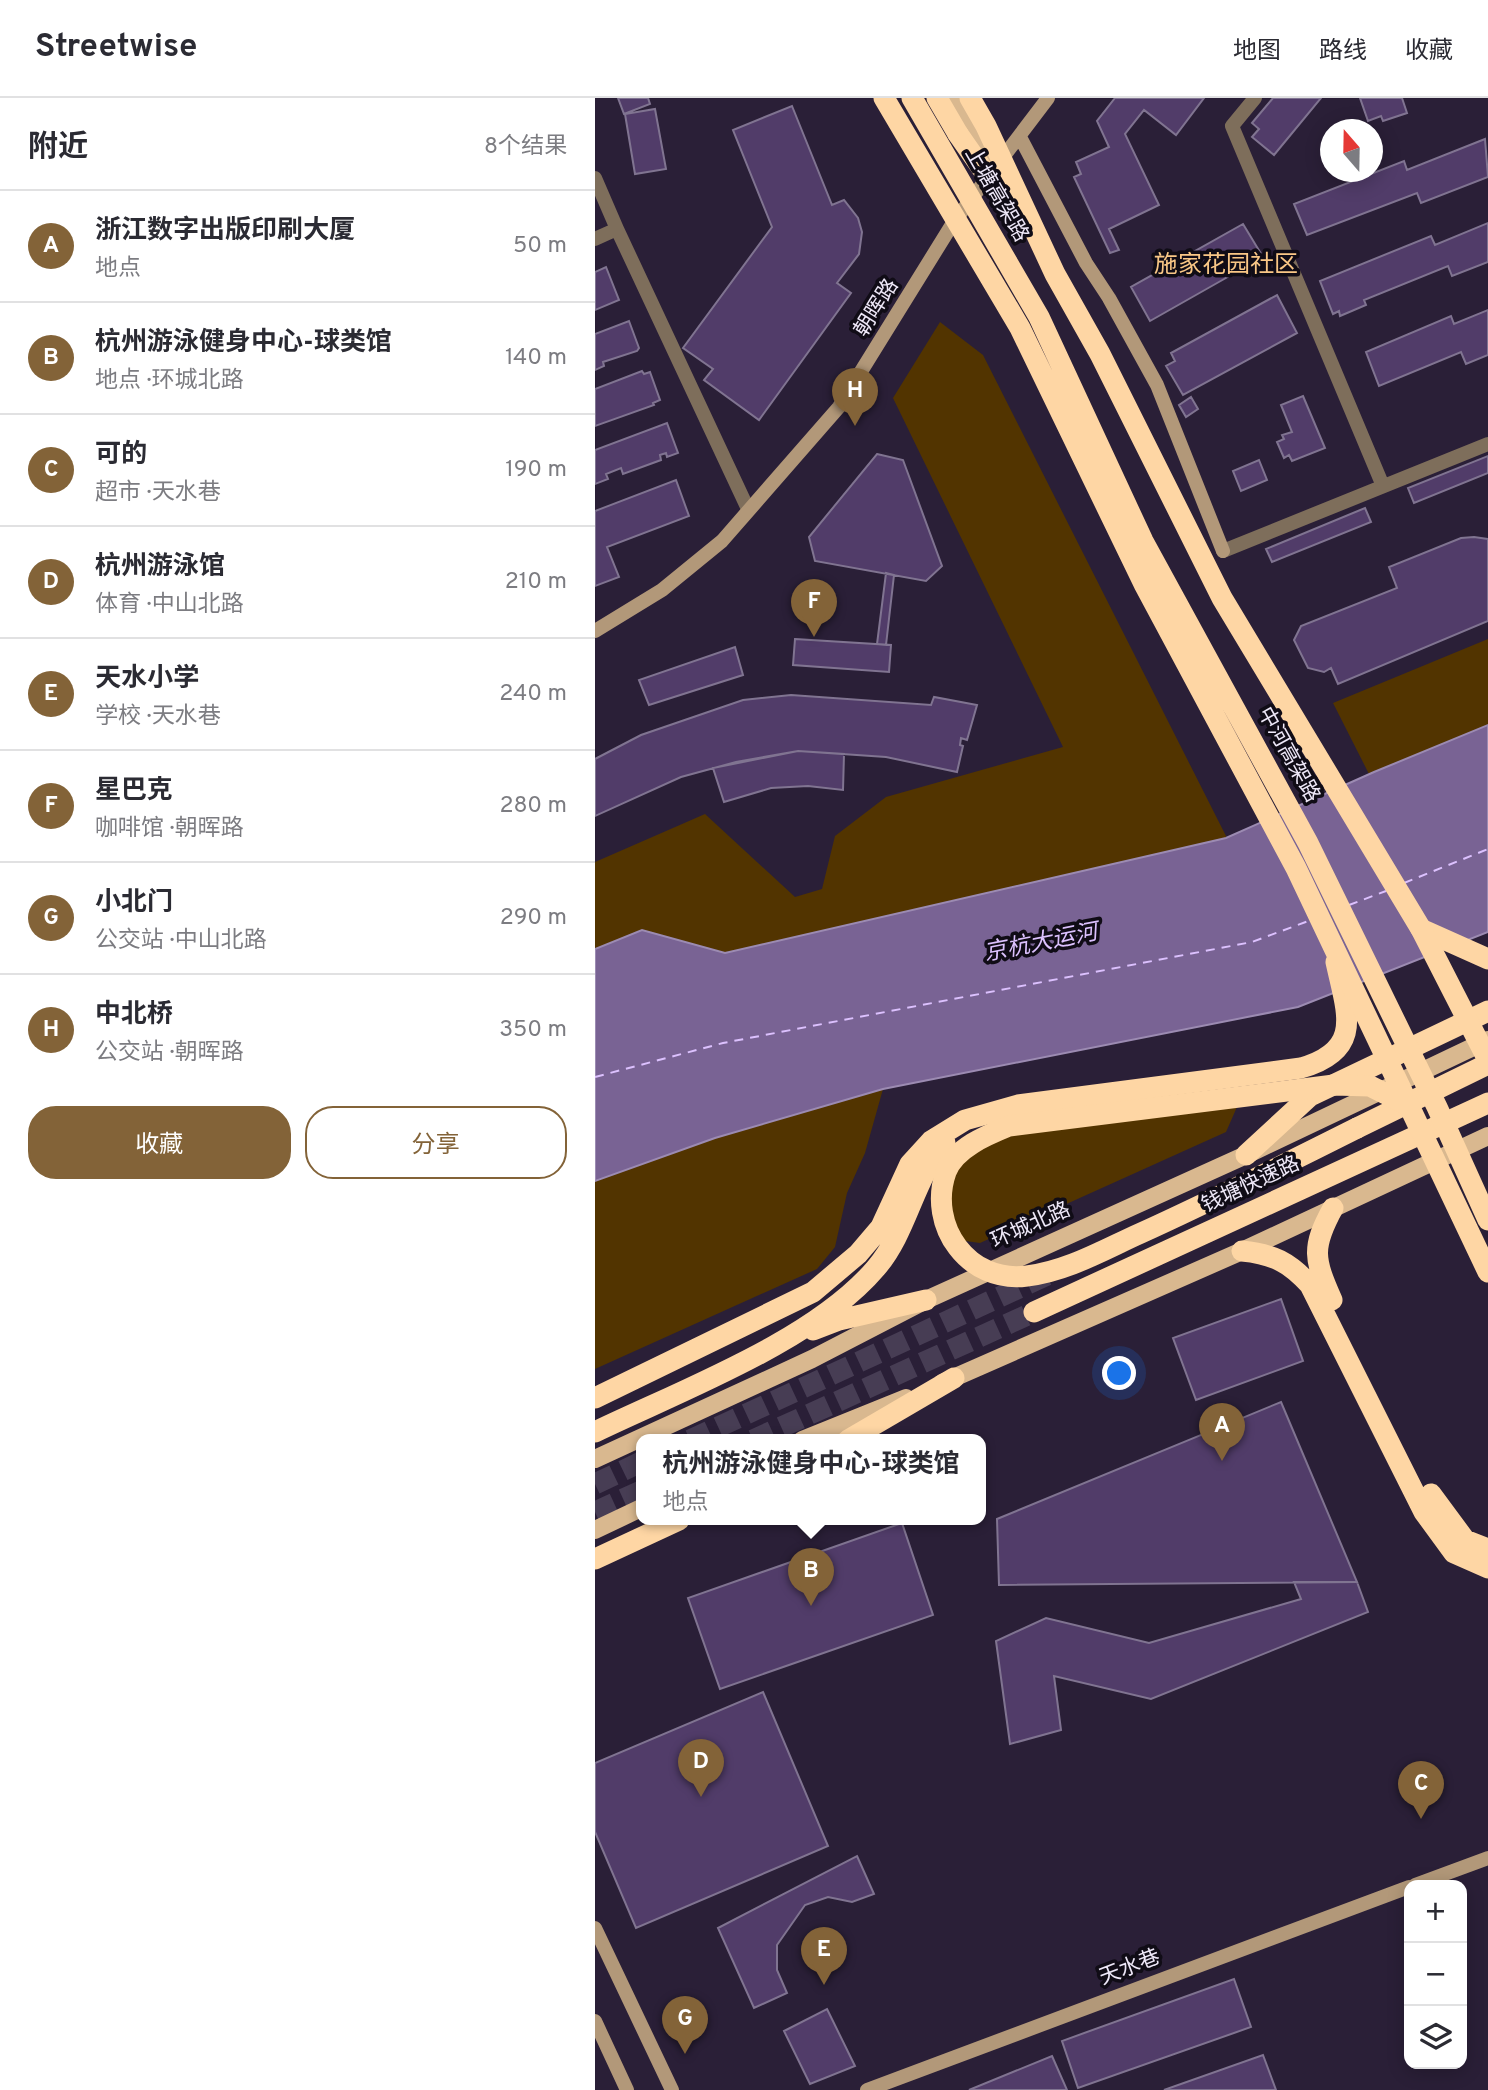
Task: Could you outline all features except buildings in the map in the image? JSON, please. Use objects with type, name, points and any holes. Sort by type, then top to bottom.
[{"type":"highway","points":[[884,98],[984,263],[1051,393],[1145,584],[1331,940],[1406,1104],[1488,1272]]},
{"type":"highway","name":"上塘高架路","points":[[912,98],[1039,317]]},
{"type":"highway","name":"上塘高架路","points":[[937,98],[1055,274]]},
{"type":"highway","points":[[970,98],[986,126],[1055,274]]},
{"type":"highway","name":"中河高架路","points":[[1055,274],[1100,354],[1222,598],[1421,929],[1488,1062]]},
{"type":"highway","points":[[1039,317],[1051,393]]},
{"type":"highway","name":"中河高架路","points":[[1039,317],[1143,541],[1308,843],[1437,1107],[1488,1220]]},
{"type":"highway","points":[[1421,929],[1488,959]]},
{"type":"highway","points":[[595,1398],[813,1292],[858,1254],[881,1227],[910,1164],[931,1141],[965,1120],[1018,1105],[1301,1068],[1326,1061],[1340,1046],[1349,1023],[1331,940]]},
{"type":"highway","points":[[1246,1154],[1310,1096],[1488,1011]]},
{"type":"highway","points":[[1406,1104],[1370,1086],[1333,1085],[1009,1126],[983,1136],[963,1152],[947,1170],[941,1200],[947,1232],[965,1259],[991,1273],[1025,1277],[1066,1267],[1225,1195],[1357,1128],[1488,1062]]},
{"type":"highway","name":"钱塘快速路","points":[[1034,1312],[1488,1103]]},
{"type":"highway","points":[[787,1340],[850,1294],[875,1269],[896,1243],[933,1157],[965,1120]]},
{"type":"highway","points":[[1333,1209],[1315,1248],[1321,1275],[1431,1509],[1465,1540],[1488,1549]]},
{"type":"highway","points":[[1243,1251],[1268,1253],[1281,1259],[1310,1285],[1454,1553],[1488,1568]]},
{"type":"highway","points":[[595,1432],[787,1340],[839,1320],[926,1300]]},
{"type":"highway","points":[[858,1434],[954,1378]]},
{"type":"highway","points":[[595,1559],[668,1525]]},
{"type":"main road","points":[[895,98],[911,125],[953,223]]},
{"type":"main road","points":[[956,98],[996,169]]},
{"type":"main road","name":"环城北路","points":[[651,1434],[812,1359],[926,1300],[1488,1040]]},
{"type":"main road","points":[[817,1434],[954,1378],[1243,1251],[1488,1136]]},
{"type":"main road","name":"环城北路","points":[[595,1460],[636,1441]]},
{"type":"main road","points":[[595,1530],[636,1510]]},
{"type":"street","name":"朝晖路","points":[[595,631],[662,590],[722,541],[839,407],[953,223],[1048,98]]},
{"type":"street","points":[[1255,98],[1233,126],[1383,486]]},
{"type":"street","points":[[1020,136],[1086,262],[1157,385],[1223,551],[1488,444]]},
{"type":"street","points":[[595,178],[748,509]]},
{"type":"street","points":[[595,239],[617,229]]},
{"type":"street","points":[[1429,1880],[1488,1858]]},
{"type":"street","name":"天水巷","points":[[867,2090],[1404,1889]]},
{"type":"street","points":[[595,1928],[672,2090]]},
{"type":"street","points":[[595,2021],[627,2090]]},
{"type":"shaded area","points":[[940,322],[983,355],[1227,838],[725,953],[642,931],[595,949],[595,862],[705,814],[795,897],[822,889],[835,836],[886,797],[1063,747],[893,398]]},
{"type":"shaded area","points":[[1488,639],[1488,726],[1369,774],[1333,703]]},
{"type":"shaded area","points":[[883,1089],[865,1153],[847,1193],[835,1247],[817,1269],[595,1369],[595,1181],[715,1138]]},
{"type":"shaded area","points":[[1237,1107],[1226,1132],[980,1243],[958,1240],[938,1184],[985,1145],[1031,1128]]},
{"type":"water","name":"京杭大运河","points":[[1488,725],[1488,932],[1298,1007],[883,1089],[715,1138],[595,1181],[595,949],[642,930],[725,953],[1226,838]]},
{"type":"ferry route","points":[[1404,883],[1488,849]]},
{"type":"ferry route","points":[[1349,905],[1386,891]]},
{"type":"ferry route","points":[[595,1077],[723,1043],[1252,942],[1311,920]]},
{"type":"tunnel","points":[[703,1434],[1047,1275]]},
{"type":"tunnel","points":[[766,1434],[1034,1312]]},
{"type":"tunnel","points":[[595,1484],[636,1464]]},
{"type":"tunnel","points":[[595,1512],[636,1493]]},
{"type":"place","name":"中北桥","points":[[855,426]]},
{"type":"place","name":"星巴克","points":[[814,637]]},
{"type":"place","name":"浙江数字出版印刷大厦","points":[[1222,1461]]},
{"type":"place","name":"杭州游泳健身中心-球类馆","points":[[811,1606]]},
{"type":"place","name":"杭州游泳馆","points":[[701,1797]]},
{"type":"place","name":"可的","points":[[1421,1819]]},
{"type":"place","name":"天水小学","points":[[824,1985]]},
{"type":"place","name":"小北门","points":[[685,2054]]},
{"type":"district","name":"施家花园社区","points":[[1226,266]]}]
